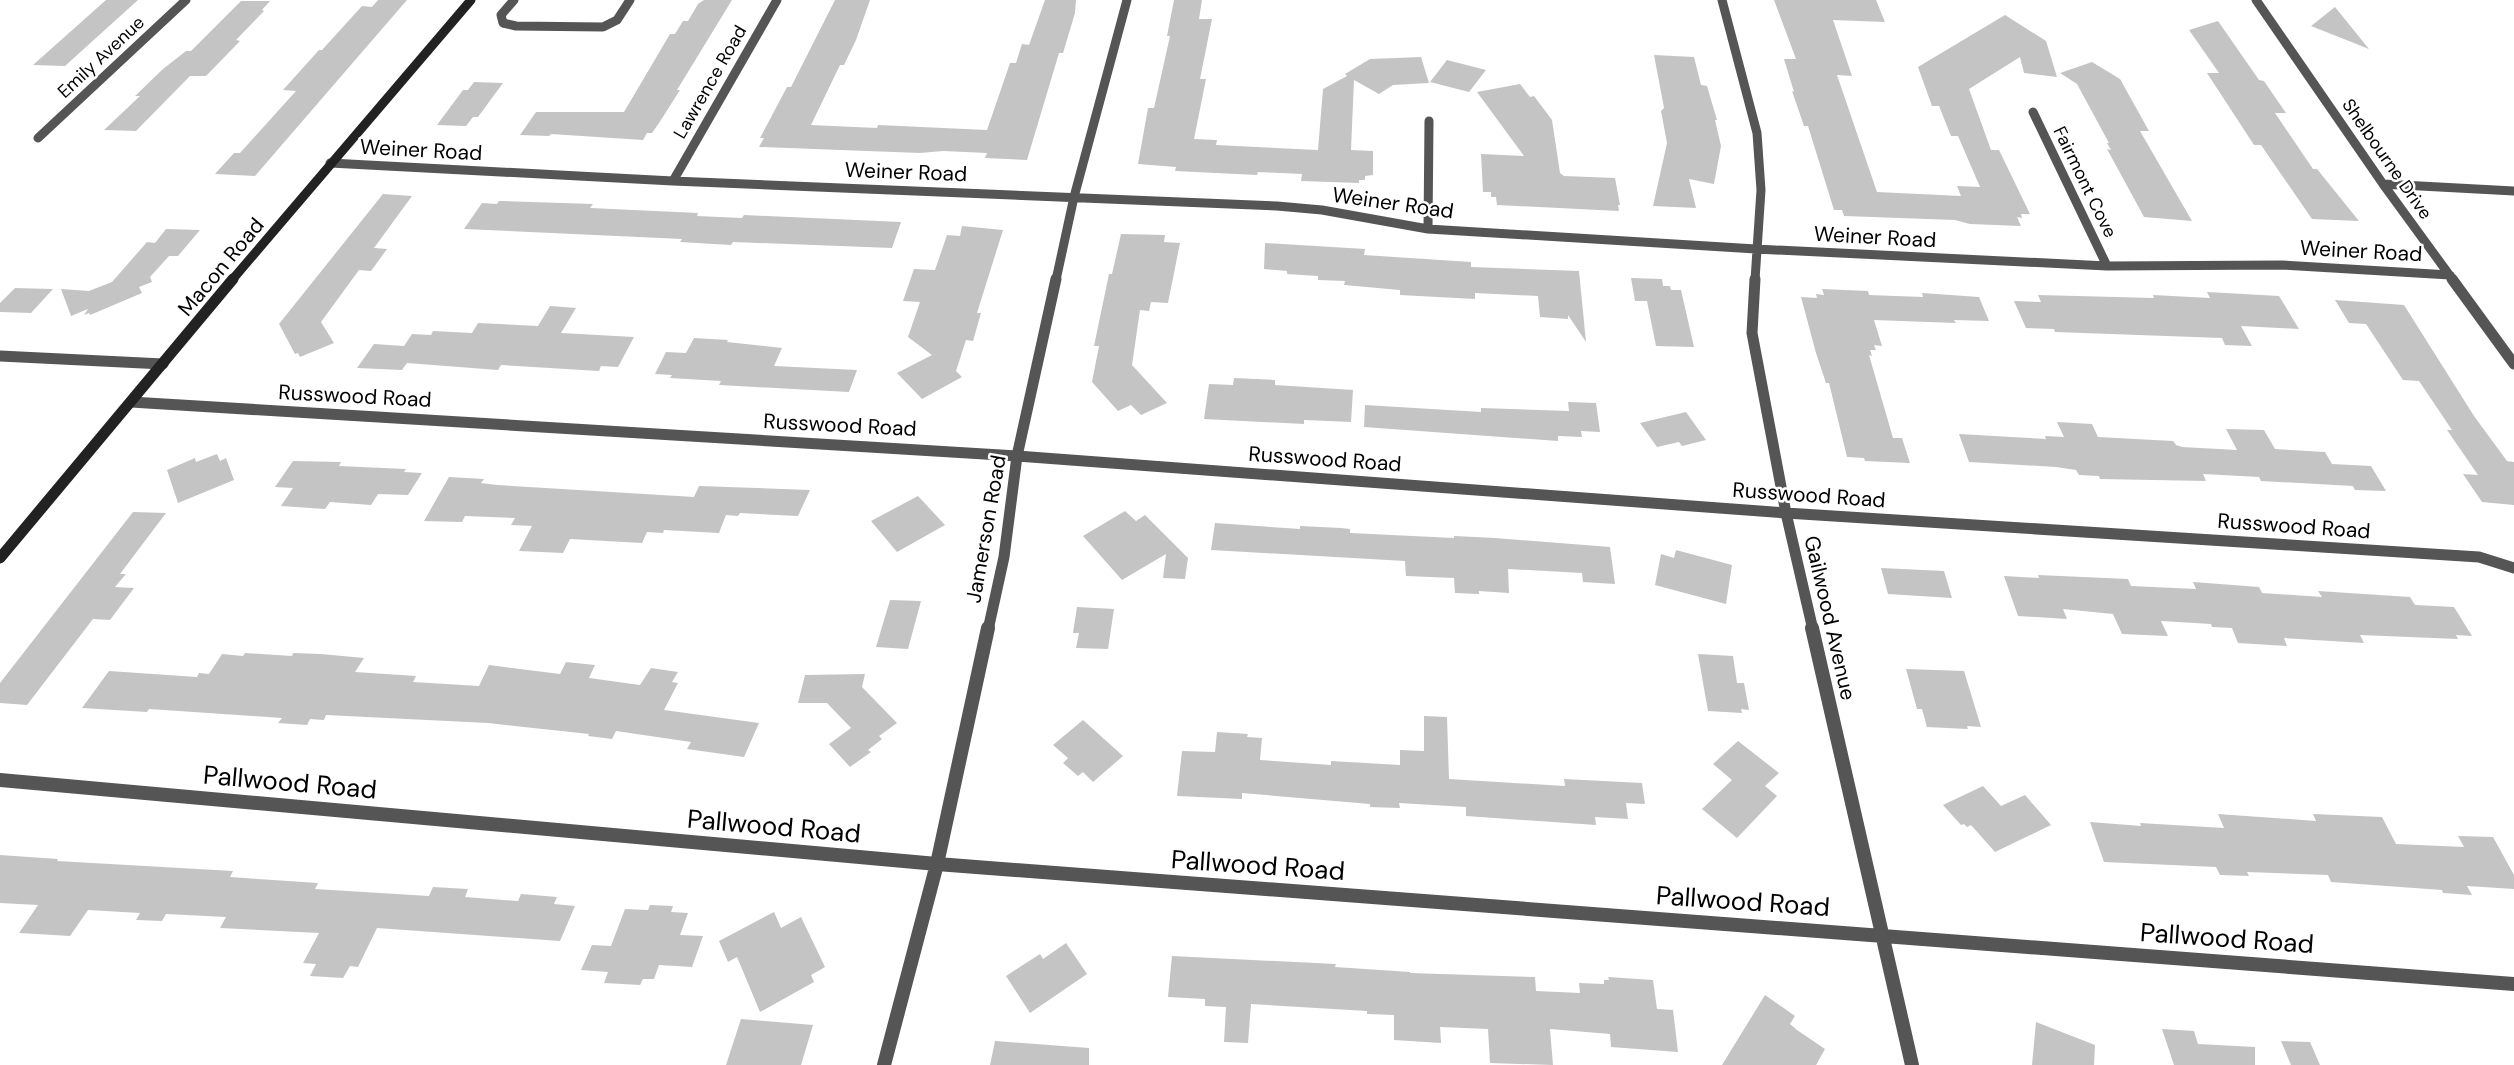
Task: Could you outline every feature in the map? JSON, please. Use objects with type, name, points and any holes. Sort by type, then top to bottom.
[{"type":"main road","name":"Macon Road","points":[[0,558],[330,163],[471,0]]},
{"type":"street","name":"Emily Avenue","points":[[38,138],[186,0]]},
{"type":"street","points":[[514,0],[501,15],[503,23],[516,26],[603,27],[616,20],[630,0]]},
{"type":"street","name":"Lawrence Road","points":[[673,181],[777,0]]},
{"type":"street","name":"Jamerson Road","points":[[885,1065],[937,864],[1004,557],[1017,456],[1074,197],[1127,0]]},
{"type":"street","name":"Gailwood Avenue","points":[[1722,0],[1757,133],[1761,190],[1752,333],[1786,513],[1912,1065]]},
{"type":"street","name":"Shelbourne Drive","points":[[2256,0],[2384,184],[2514,364]]},
{"type":"street","name":"Fairmont Cove","points":[[2033,112],[2107,266]]},
{"type":"street","points":[[1428,229],[1429,121]]},
{"type":"street","name":"Weiner Road","points":[[330,163],[673,181],[1299,208],[1428,229],[1756,249],[2107,266],[2282,265],[2450,275]]},
{"type":"street","points":[[2384,184],[2514,191]]},
{"type":"street","points":[[0,356],[163,364]]},
{"type":"street","name":"Russwood Road","points":[[131,402],[1017,456],[1786,513],[2479,557],[2514,568]]},
{"type":"street","name":"Pallwood Road","points":[[0,780],[937,864],[2514,984]]},
{"type":"building","points":[[106,0],[138,0],[65,66],[33,65]]},
{"type":"building","points":[[378,0],[407,0],[255,176],[215,174],[234,153],[240,153],[296,91],[283,90],[319,50],[322,50],[362,6],[372,7]]},
{"type":"building","points":[[704,0],[732,0],[677,90],[680,90],[652,133],[647,133],[643,140],[551,134],[549,136],[520,135],[536,112],[624,112],[670,34],[675,34],[683,21],[688,21],[698,4]]},
{"type":"building","points":[[835,0],[870,0],[856,40],[844,65],[840,65],[811,125],[877,128],[878,125],[987,130],[1010,63],[1016,63],[1022,44],[1029,45],[1045,0],[1076,0],[1075,13],[1063,53],[1059,53],[1027,160],[985,158],[987,153],[759,147],[764,138],[760,138],[787,87],[791,87]]},
{"type":"building","points":[[1174,0],[1202,0],[1199,19],[1212,19],[1200,79],[1206,79],[1194,139],[1217,140],[1216,145],[1318,150],[1323,89],[1347,76],[1345,74],[1370,59],[1421,57],[1429,83],[1393,85],[1379,94],[1354,80],[1351,150],[1373,151],[1373,175],[1365,176],[1365,180],[1359,180],[1359,183],[1301,181],[1302,174],[1258,172],[1257,175],[1175,171],[1176,167],[1138,164],[1148,108],[1154,108],[1170,36],[1167,36]]},
{"type":"building","points":[[1774,0],[1876,0],[1885,22],[1833,20],[1852,76],[1837,75],[1877,192],[1961,196],[1957,186],[1980,187],[1958,136],[1951,136],[1939,106],[1932,106],[1918,67],[2005,15],[2046,41],[2057,77],[2024,73],[2020,57],[1969,89],[1991,150],[1999,150],[2030,214],[2021,214],[2022,218],[2017,217],[2021,226],[1970,224],[1955,220],[1844,216],[1842,210],[1834,210],[1808,126],[1804,126],[1792,91],[1794,92],[1784,59],[1796,59]]},
{"type":"building","points":[[241,1],[270,1],[262,10],[264,11],[236,40],[240,41],[206,76],[190,76],[136,131],[104,130],[140,96],[135,96],[163,69],[186,51],[191,51]]},
{"type":"building","points":[[2335,7],[2369,49],[2311,26]]},
{"type":"building","points":[[2218,21],[2259,80],[2264,81],[2286,113],[2275,113],[2313,169],[2317,169],[2359,221],[2312,219],[2261,145],[2254,145],[2207,73],[2219,73],[2189,30]]},
{"type":"building","points":[[1654,55],[1694,57],[1701,85],[1707,86],[1717,120],[1715,120],[1721,146],[1714,184],[1689,179],[1696,208],[1653,206],[1667,143],[1661,111],[1664,108]]},
{"type":"building","points":[[1447,60],[1486,70],[1469,92],[1430,82]]},
{"type":"building","points":[[2092,62],[2120,79],[2149,131],[2140,131],[2192,221],[2144,217],[2107,149],[2111,150],[2107,143],[2109,143],[2077,84],[2060,73]]},
{"type":"building","points":[[474,82],[503,83],[478,117],[473,117],[466,126],[437,125],[463,90],[468,90]]},
{"type":"building","points":[[1520,84],[1530,97],[1534,96],[1552,120],[1560,173],[1564,176],[1615,178],[1619,211],[1497,205],[1496,197],[1491,197],[1491,192],[1483,192],[1481,154],[1524,156],[1477,92]]},
{"type":"building","points":[[383,194],[412,196],[374,248],[387,249],[371,271],[359,270],[321,322],[334,343],[300,357],[298,353],[295,354],[279,324]]},
{"type":"building","points":[[499,201],[593,204],[590,208],[698,213],[697,216],[742,218],[744,215],[901,222],[892,248],[733,242],[731,245],[680,242],[682,239],[464,229],[482,203],[497,204]]},
{"type":"building","points":[[962,226],[1003,230],[977,313],[981,313],[973,341],[966,340],[956,371],[962,377],[922,399],[897,373],[932,355],[908,337],[920,302],[903,301],[914,269],[935,270],[947,235],[960,236]]},
{"type":"building","points":[[166,229],[200,230],[178,256],[169,256],[150,277],[152,282],[139,287],[142,293],[90,315],[89,313],[84,315],[88,309],[71,316],[61,289],[89,291],[112,282],[147,242],[155,243]]},
{"type":"building","points":[[1121,234],[1165,235],[1164,242],[1180,243],[1168,303],[1151,302],[1149,311],[1140,310],[1132,365],[1167,403],[1141,415],[1131,405],[1118,411],[1092,382],[1099,346],[1094,346],[1109,274],[1112,274]]},
{"type":"building","points":[[1265,243],[1365,249],[1364,255],[1471,262],[1471,267],[1579,271],[1586,342],[1568,315],[1568,319],[1540,317],[1538,296],[1475,293],[1475,299],[1400,295],[1400,290],[1344,285],[1345,281],[1318,280],[1318,276],[1287,274],[1287,271],[1264,269]]},
{"type":"building","points":[[1631,278],[1662,279],[1663,286],[1670,286],[1671,290],[1681,290],[1694,347],[1656,346],[1647,301],[1635,301]]},
{"type":"building","points":[[15,288],[53,289],[31,313],[0,312],[0,303]]},
{"type":"building","points":[[1822,289],[1868,291],[1869,295],[1923,297],[1922,293],[1979,297],[1989,321],[1954,320],[1956,323],[1874,320],[1882,346],[1874,345],[1876,350],[1870,350],[1872,356],[1869,355],[1893,438],[1902,438],[1910,463],[1865,461],[1864,458],[1847,457],[1829,383],[1826,383],[1816,353],[1801,297],[1817,298],[1816,294],[1824,295]]},
{"type":"building","points":[[2207,292],[2279,296],[2299,329],[2241,326],[2252,346],[2225,345],[2222,338],[2055,332],[2054,329],[2026,328],[2014,301],[2041,302],[2038,295],[2154,298],[2153,295],[2210,298]]},
{"type":"building","points":[[2335,300],[2404,305],[2474,416],[2507,461],[2514,462],[2514,505],[2482,502],[2463,474],[2478,475],[2447,430],[2452,430],[2419,381],[2403,380],[2366,324],[2349,323]]},
{"type":"building","points":[[550,306],[576,308],[561,333],[634,337],[618,367],[601,366],[599,371],[501,365],[498,370],[407,363],[402,370],[357,368],[374,344],[404,346],[412,334],[431,335],[433,331],[472,333],[478,323],[538,326]]},
{"type":"building","points":[[694,338],[728,340],[727,342],[782,348],[774,366],[857,370],[849,392],[719,385],[721,381],[670,378],[672,375],[655,374],[666,352],[686,353]]},
{"type":"building","points":[[1234,378],[1275,380],[1275,385],[1353,390],[1351,422],[1304,420],[1304,424],[1204,419],[1209,384],[1233,385]]},
{"type":"building","points":[[1568,402],[1596,403],[1600,432],[1581,431],[1582,437],[1558,436],[1558,441],[1364,427],[1365,405],[1481,412],[1481,408],[1569,411]]},
{"type":"building","points":[[1686,412],[1706,440],[1682,446],[1679,442],[1657,447],[1640,423]]},
{"type":"building","points":[[2057,422],[2092,424],[2098,437],[2173,441],[2182,447],[2237,450],[2226,429],[2264,430],[2275,449],[2325,452],[2332,464],[2371,466],[2386,491],[2355,490],[2353,486],[2261,481],[2259,477],[2203,474],[2206,481],[2100,479],[2099,476],[2079,475],[2076,470],[2056,467],[1969,462],[1959,434],[2046,439],[2045,436],[2064,437]]},
{"type":"building","points":[[217,454],[220,461],[226,458],[234,480],[178,503],[167,470],[195,458],[196,462]]},
{"type":"building","points":[[293,461],[341,462],[339,466],[406,469],[404,472],[422,473],[408,495],[378,494],[371,505],[330,502],[325,509],[281,506],[293,488],[275,487]]},
{"type":"building","points":[[449,477],[484,479],[481,483],[497,485],[694,497],[699,486],[810,490],[798,516],[740,513],[738,516],[726,515],[719,533],[664,530],[663,533],[647,532],[642,543],[570,539],[563,553],[519,551],[532,526],[511,525],[515,518],[465,516],[462,522],[424,521]]},
{"type":"building","points":[[918,496],[945,525],[897,552],[871,521]]},
{"type":"building","points":[[1125,511],[1136,521],[1145,515],[1188,558],[1185,579],[1163,578],[1166,554],[1122,580],[1083,536]]},
{"type":"building","points":[[133,512],[166,513],[120,574],[126,574],[115,587],[134,588],[110,620],[93,619],[27,705],[0,703],[0,683]]},
{"type":"building","points":[[1215,523],[1300,529],[1300,526],[1341,528],[1350,529],[1350,533],[1495,538],[1610,547],[1615,584],[1583,582],[1582,573],[1508,569],[1509,593],[1479,591],[1479,594],[1455,593],[1454,578],[1406,576],[1405,561],[1211,550]]},
{"type":"building","points":[[1676,550],[1732,565],[1726,604],[1655,585],[1661,554],[1674,558]]},
{"type":"building","points":[[1881,568],[1944,571],[1952,598],[1888,594]]},
{"type":"building","points":[[2038,575],[2128,579],[2131,586],[2196,589],[2193,582],[2259,587],[2262,593],[2322,597],[2318,591],[2410,597],[2415,605],[2454,607],[2472,636],[2456,635],[2458,639],[2360,635],[2364,643],[2284,638],[2287,646],[2238,643],[2232,628],[2212,627],[2211,624],[2161,621],[2168,636],[2122,634],[2113,614],[2063,609],[2067,619],[2018,616],[2004,576],[2039,578]]},
{"type":"building","points":[[890,600],[921,601],[908,649],[876,647]]},
{"type":"building","points":[[1077,607],[1114,609],[1108,649],[1076,648],[1079,633],[1073,633]]},
{"type":"building","points":[[245,653],[292,656],[293,653],[321,654],[364,658],[355,672],[416,676],[413,682],[479,686],[489,665],[560,674],[566,662],[595,665],[589,678],[640,685],[651,668],[678,672],[672,682],[678,683],[664,710],[759,723],[744,757],[687,749],[691,742],[616,731],[612,739],[588,736],[589,734],[488,723],[326,715],[324,720],[310,719],[307,725],[278,723],[282,718],[149,709],[147,712],[82,708],[109,671],[197,677],[199,673],[209,674],[222,654],[243,656]]},
{"type":"building","points":[[1698,654],[1733,656],[1737,683],[1744,683],[1749,710],[1741,709],[1742,713],[1708,711]]},
{"type":"building","points":[[1906,669],[1964,671],[1981,727],[1967,726],[1968,729],[1927,727],[1922,709],[1917,709]]},
{"type":"building","points":[[865,674],[862,687],[897,723],[879,736],[882,739],[868,750],[871,752],[850,767],[829,744],[851,728],[827,703],[798,703],[805,675]]},
{"type":"building","points":[[1424,716],[1447,717],[1449,779],[1565,786],[1564,779],[1642,783],[1645,804],[1626,803],[1628,819],[1595,817],[1596,825],[1466,816],[1466,807],[1399,803],[1400,808],[1370,807],[1370,804],[1242,793],[1242,799],[1177,796],[1182,751],[1215,752],[1217,732],[1248,734],[1247,737],[1262,738],[1260,760],[1331,765],[1331,761],[1400,765],[1400,750],[1424,751]]},
{"type":"building","points":[[1083,720],[1123,756],[1093,782],[1083,772],[1078,776],[1063,763],[1068,758],[1053,745]]},
{"type":"building","points":[[1738,741],[1779,773],[1765,786],[1777,796],[1737,838],[1702,809],[1732,780],[1713,764]]},
{"type":"building","points":[[1983,786],[2001,806],[2025,795],[2051,825],[1995,852],[1971,825],[1967,827],[1964,824],[1961,825],[1943,805]]},
{"type":"building","points":[[2218,814],[2316,821],[2313,814],[2382,817],[2396,844],[2464,847],[2458,836],[2493,837],[2514,875],[2514,889],[2467,886],[2472,895],[2443,893],[2442,890],[2331,882],[2328,875],[2247,872],[2249,876],[2220,875],[2216,867],[2104,862],[2090,822],[2224,828]]},
{"type":"building","points":[[0,855],[58,859],[57,861],[233,871],[230,877],[318,883],[315,889],[429,896],[433,887],[468,889],[465,897],[518,901],[521,894],[557,897],[554,904],[575,906],[560,941],[377,928],[358,967],[350,966],[343,978],[310,976],[316,964],[303,963],[319,933],[220,928],[226,917],[166,914],[162,921],[136,920],[140,913],[88,910],[70,936],[19,933],[38,905],[0,903]]},
{"type":"building","points":[[650,905],[673,906],[671,912],[688,913],[680,935],[703,936],[692,967],[659,965],[654,979],[643,979],[640,985],[604,983],[608,972],[581,970],[592,945],[611,946],[625,909],[648,910]]},
{"type":"building","points":[[774,912],[781,928],[801,917],[825,967],[811,975],[814,982],[760,1012],[737,957],[728,962],[719,941]]},
{"type":"building","points":[[1066,943],[1087,974],[1030,1013],[1006,976],[1040,954],[1043,959]]},
{"type":"building","points":[[1172,956],[1336,964],[1335,967],[1410,973],[1535,977],[1536,991],[1580,993],[1579,983],[1604,984],[1604,980],[1609,980],[1608,977],[1653,980],[1657,1009],[1673,1010],[1678,1052],[1611,1047],[1610,1034],[1550,1029],[1553,1065],[1490,1063],[1488,1029],[1440,1027],[1441,1043],[1394,1040],[1394,1015],[1367,1014],[1367,1011],[1251,1004],[1248,1043],[1224,1042],[1226,1007],[1205,1006],[1205,999],[1168,997]]},
{"type":"building","points":[[1765,995],[1795,1016],[1790,1024],[1825,1049],[1816,1065],[1722,1065]]},
{"type":"building","points":[[741,1019],[813,1025],[801,1065],[726,1065]]},
{"type":"building","points":[[2036,1022],[2095,1045],[2094,1065],[2032,1065]]},
{"type":"building","points":[[2162,1029],[2194,1031],[2198,1044],[2255,1047],[2255,1065],[2174,1065]]},
{"type":"building","points":[[995,1041],[1089,1048],[1089,1065],[990,1065]]},
{"type":"building","points":[[2281,1041],[2310,1042],[2320,1065],[2291,1065]]}]
